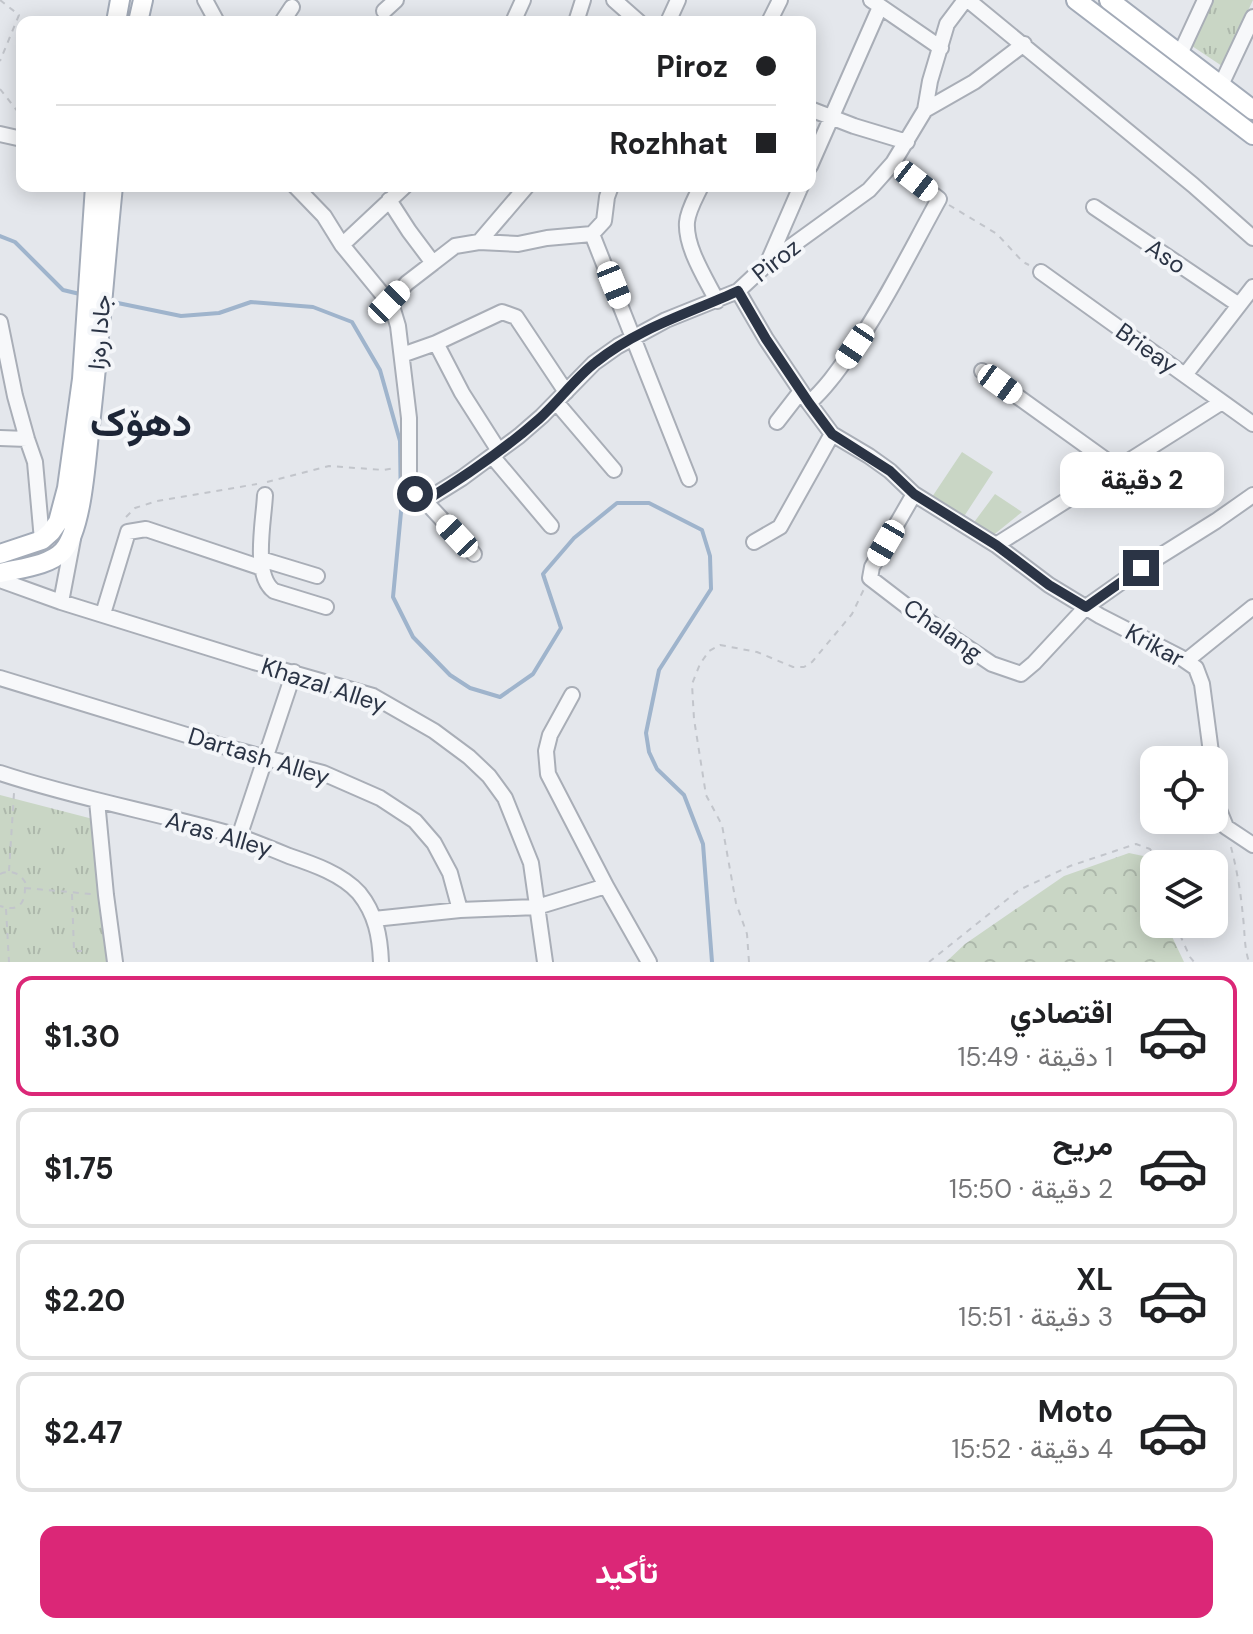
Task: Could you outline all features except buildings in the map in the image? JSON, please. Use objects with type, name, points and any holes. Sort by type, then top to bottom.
[{"type":"main road","points":[[1076,0],[1253,135]]},
{"type":"main road","points":[[1109,0],[1253,110]]},
{"type":"main road","name":"جادا ره‌زا","points":[[96,192],[100,237]]},
{"type":"main road","name":"جادا ره‌زا","points":[[0,573],[58,555],[71,539],[77,519],[83,483],[100,237],[111,192]]},
{"type":"main road","name":"جادا ره‌زا","points":[[42,540],[55,528],[64,502],[88,380]]},
{"type":"main road","points":[[2,553],[42,540]]},
{"type":"street","points":[[384,11],[396,0]]},
{"type":"street","points":[[614,0],[632,16]]},
{"type":"street","points":[[967,0],[1024,44],[1253,238]]},
{"type":"street","name":"Piroz","points":[[425,501],[519,436],[594,363],[666,320],[738,291],[768,263],[869,190],[893,163],[925,110],[947,24],[967,0]]},
{"type":"street","points":[[1180,54],[1205,0]]},
{"type":"street","points":[[816,152],[876,4],[941,48]]},
{"type":"street","points":[[286,16],[292,7]]},
{"type":"street","points":[[1221,85],[1253,17]]},
{"type":"street","points":[[925,110],[974,82],[1024,44]]},
{"type":"street","points":[[816,111],[907,142]]},
{"type":"street","points":[[777,422],[805,397],[823,390],[838,371],[872,322],[939,199],[893,163]]},
{"type":"street","points":[[301,192],[324,216],[342,245],[389,302],[398,326],[402,355],[409,418],[409,477],[415,494],[474,554]]},
{"type":"street","points":[[342,245],[398,192]]},
{"type":"street","points":[[479,242],[522,192]]},
{"type":"street","points":[[389,302],[407,283],[455,246],[479,242],[518,244],[592,234],[604,221],[609,192]]},
{"type":"street","points":[[698,192],[687,219],[688,231],[692,249],[717,301]]},
{"type":"street","points":[[768,263],[798,192]]},
{"type":"street","points":[[389,200],[433,263]]},
{"type":"street","name":"Aso","points":[[1094,207],[1239,305]]},
{"type":"street","points":[[592,234],[689,479]]},
{"type":"street","name":"Brieay","points":[[1041,272],[1253,424]]},
{"type":"street","points":[[1185,375],[1253,287]]},
{"type":"street","points":[[738,291],[766,339],[832,434],[780,527],[754,542]]},
{"type":"street","points":[[402,355],[436,343],[502,312],[516,317],[561,397],[614,470]]},
{"type":"street","points":[[0,322],[15,396],[35,462],[42,540]]},
{"type":"street","points":[[436,343],[495,453],[551,526]]},
{"type":"street","points":[[982,371],[1117,468]]},
{"type":"street","points":[[996,545],[1222,402]]},
{"type":"street","name":"Krikar","points":[[832,434],[890,471],[914,494],[996,545],[1049,585],[1196,668],[1202,684],[1210,746]]},
{"type":"street","points":[[0,438],[27,439]]},
{"type":"street","points":[[870,578],[872,567],[914,494]]},
{"type":"street","points":[[265,495],[262,564],[265,580],[274,591],[326,607]]},
{"type":"street","points":[[1086,607],[1253,495]]},
{"type":"street","points":[[61,602],[77,519]]},
{"type":"street","points":[[103,614],[128,532],[146,529],[262,564],[317,576]]},
{"type":"street","name":"Chalang","points":[[870,578],[992,664],[1021,674],[1086,607]]},
{"type":"street","name":"Khazal Alley","points":[[0,580],[61,602],[373,696],[434,731],[469,757],[489,776],[505,798],[531,863],[545,962]]},
{"type":"street","points":[[1186,661],[1253,607]]},
{"type":"street","points":[[239,837],[294,672]]},
{"type":"street","name":"Dartash Alley","points":[[0,678],[323,773],[380,798],[415,821],[434,843],[450,873],[460,910]]},
{"type":"street","points":[[572,695],[550,735],[546,751],[548,774],[649,962]]},
{"type":"street","name":"Aras Alley","points":[[0,773],[239,837],[341,878],[358,893],[374,919],[380,938],[381,962]]},
{"type":"street","points":[[97,801],[115,962]]},
{"type":"street","points":[[1228,828],[1253,845]]},
{"type":"street","points":[[374,919],[460,910],[537,907],[606,886]]},
{"type":"path","points":[[0,0],[19,16]]},
{"type":"path","points":[[0,61],[16,22]]},
{"type":"path","points":[[0,89],[16,109]]},
{"type":"path","points":[[939,199],[997,234],[1023,262],[1041,272]]},
{"type":"path","points":[[128,532],[124,519],[135,508],[157,501],[244,488],[329,466],[384,470],[403,467]]},
{"type":"path","points":[[749,962],[747,934],[736,903],[722,825],[706,795],[692,684],[709,651],[720,645],[757,652],[793,667],[804,667],[812,662],[852,614],[870,578]]},
{"type":"path","points":[[9,871],[15,778]]},
{"type":"path","points":[[1228,834],[1236,867],[1249,962]]},
{"type":"path","points":[[929,962],[1019,890],[1070,866],[1136,844],[1151,850]]},
{"type":"path","points":[[0,874],[9,871],[21,876],[27,887],[22,903],[11,908],[0,906]]},
{"type":"path","points":[[25,888],[106,895]]},
{"type":"path","points":[[72,893],[74,951],[82,951]]},
{"type":"path","points":[[6,907],[9,962]]},
{"type":"path","points":[[1181,938],[1194,962]]},
{"type":"green space","points":[[1214,0],[1253,0],[1222,66],[1192,46]]},
{"type":"green space","points":[[962,452],[993,472],[963,518],[932,497]]},
{"type":"green space","points":[[995,494],[1022,512],[991,537],[972,525]]},
{"type":"green space","points":[[0,795],[93,819],[112,962],[0,962]]},
{"type":"green space","points":[[1129,853],[1140,855],[1140,938],[1173,938],[1184,962],[946,962],[965,944],[1064,876]]},
{"type":"waterway","points":[[0,236],[15,242],[63,290],[84,295]]},
{"type":"waterway","points":[[108,301],[181,316],[219,313],[251,302],[313,307],[352,322],[380,370],[400,441],[401,512],[393,597],[413,637],[450,675],[470,688],[500,697],[533,674],[561,628],[543,574],[574,538],[617,503],[649,503],[702,530],[710,556],[711,589],[659,670],[646,733],[649,752],[657,769],[684,795],[703,844],[712,962]]},
{"type":"district","name":"دھۆک","points":[[141,422]]},
{"type":"route","points":[[415,494],[425,501],[462,478],[519,436],[594,363],[618,346],[666,320],[738,291],[766,339],[832,434],[890,471],[914,494],[996,545],[1049,585],[1086,607],[1141,568]]}]
